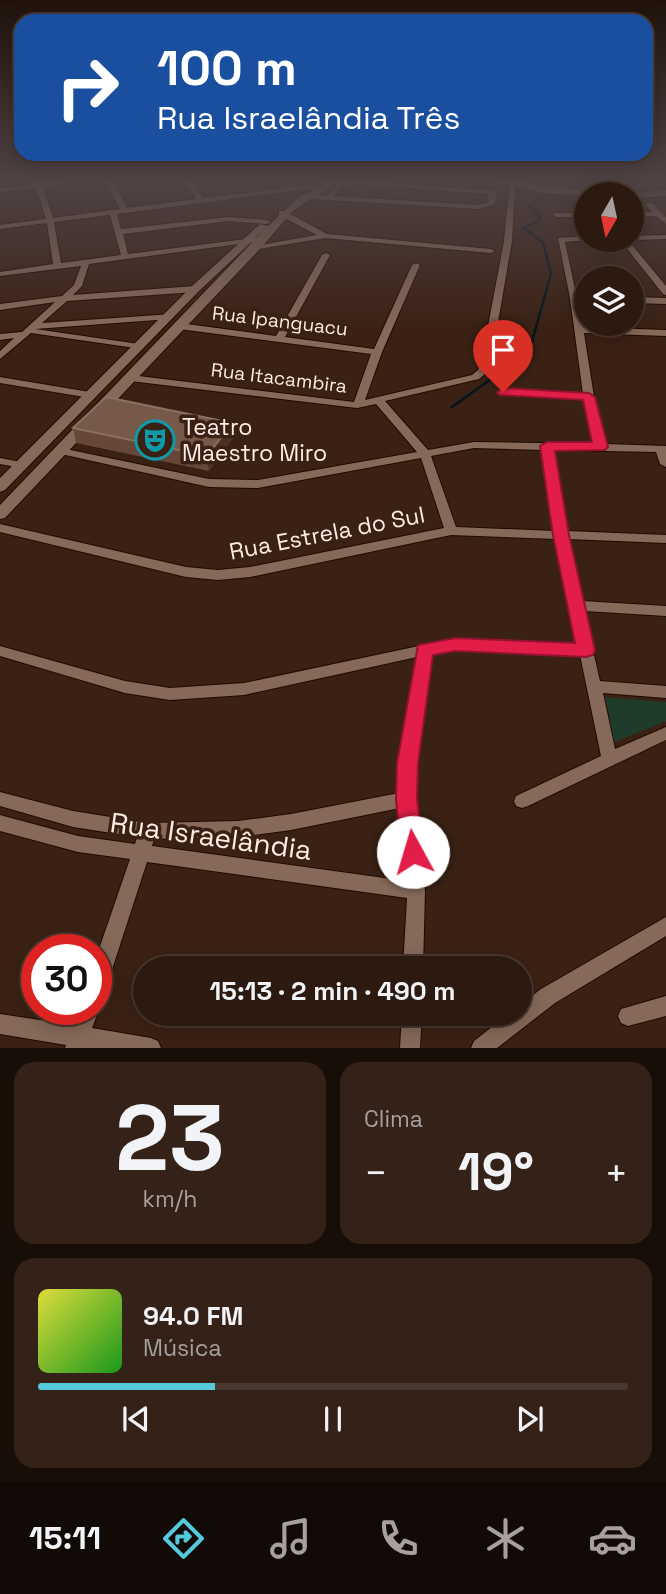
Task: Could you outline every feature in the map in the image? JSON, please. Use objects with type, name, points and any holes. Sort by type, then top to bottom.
[{"type":"street","points":[[51,230],[57,266]]},
{"type":"street","points":[[125,257],[118,232],[136,230]]},
{"type":"street","points":[[0,514],[130,378],[195,289],[254,243],[262,230]]},
{"type":"street","points":[[0,487],[139,348],[174,321],[266,230]]},
{"type":"street","points":[[314,230],[325,236]]},
{"type":"street","name":"Rua Itacambira","points":[[130,378],[358,405],[466,381],[482,372],[502,279],[507,230]]},
{"type":"street","points":[[0,274],[125,257],[325,236],[491,251]]},
{"type":"street","points":[[644,238],[666,237]]},
{"type":"street","points":[[574,238],[561,239],[574,298]]},
{"type":"street","points":[[634,252],[666,292]]},
{"type":"street","points":[[280,338],[326,255]]},
{"type":"street","points":[[0,356],[67,298],[81,282],[86,262]]},
{"type":"street","points":[[358,405],[377,352],[416,265]]},
{"type":"street","points":[[0,307],[67,298],[195,289]]},
{"type":"street","points":[[644,300],[666,301]]},
{"type":"street","points":[[0,337],[30,330],[174,321]]},
{"type":"street","name":"Rua Ipanguacu","points":[[174,321],[377,352]]},
{"type":"street","points":[[30,330],[139,348]]},
{"type":"street","points":[[644,332],[666,333]]},
{"type":"street","points":[[580,336],[600,447]]},
{"type":"street","points":[[0,380],[91,395],[117,391]]},
{"type":"street","points":[[503,392],[589,397]]},
{"type":"street","points":[[91,395],[103,407]]},
{"type":"street","points":[[378,400],[425,454],[451,531]]},
{"type":"street","points":[[61,451],[209,483],[231,485],[258,484],[474,445],[663,449],[666,464]]},
{"type":"street","points":[[547,446],[561,535],[610,761]]},
{"type":"street","points":[[0,461],[22,465]]},
{"type":"street","name":"Rua Estrela do Sul","points":[[0,528],[186,572],[218,575],[250,572],[451,531],[666,538]]},
{"type":"street","points":[[578,606],[666,611]]},
{"type":"street","points":[[0,651],[125,687],[170,694],[244,689],[455,645],[586,650]]},
{"type":"street","points":[[413,956],[416,891],[407,799],[409,751],[425,650]]},
{"type":"street","points":[[596,687],[666,692]]},
{"type":"street","points":[[522,801],[666,733]]},
{"type":"street","points":[[0,799],[74,819],[148,831],[239,829],[291,822],[407,799]]},
{"type":"street","name":"Rua Israelândia","points":[[0,823],[78,844],[416,891]]},
{"type":"street","points":[[112,939],[148,831]]},
{"type":"street","points":[[481,1048],[548,996],[666,926]]},
{"type":"street","points":[[628,1016],[666,1006]]},
{"type":"street","points":[[0,1024],[78,1043],[151,1048]]},
{"type":"street","points":[[78,1043],[84,1025]]},
{"type":"street","points":[[410,1048],[411,1026]]},
{"type":"green space","points":[[601,697],[666,702],[666,721],[612,743]]},
{"type":"building","points":[[106,397],[232,423],[207,456],[73,428]]},
{"type":"waterway","points":[[452,407],[529,352],[551,274],[543,242],[526,230]]},
{"type":"place","name":"Teatro Maestro Miro","points":[[155,440]]},
{"type":"route","points":[[413,852],[407,799],[408,763],[425,650],[455,645],[586,650],[561,535],[547,446],[600,447],[589,397],[503,392]]}]
